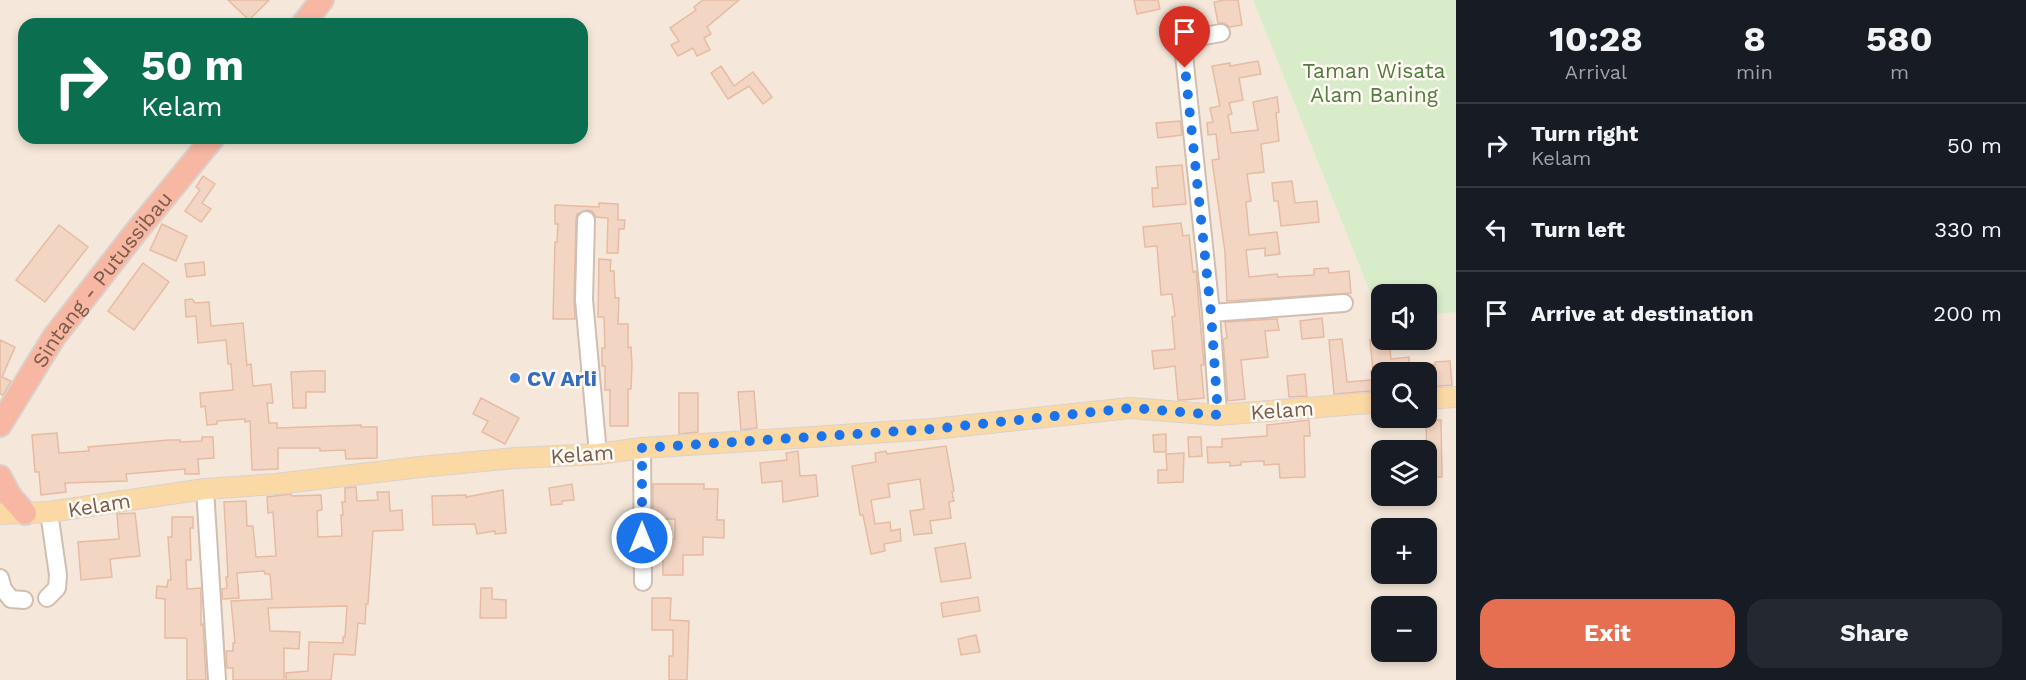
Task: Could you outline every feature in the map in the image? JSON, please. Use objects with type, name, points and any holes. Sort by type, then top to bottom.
[{"type":"highway","points":[[308,18],[322,0]]},
{"type":"highway","name":"Sintang - Putussibau","points":[[0,425],[54,337],[208,144]]},
{"type":"highway","points":[[0,477],[10,496],[25,513]]},
{"type":"main road","points":[[1437,398],[1456,397]]},
{"type":"main road","name":"Kelam","points":[[0,513],[49,512],[205,489],[276,484],[505,459],[933,429],[1131,408],[1218,415],[1371,403]]},
{"type":"street","points":[[1218,415],[1211,313],[1183,45],[1188,39],[1221,33]]},
{"type":"street","points":[[586,220],[584,300],[598,454]]},
{"type":"street","points":[[1211,313],[1344,303]]},
{"type":"street","points":[[642,448],[643,582]]},
{"type":"street","points":[[205,489],[217,680]]},
{"type":"street","points":[[47,598],[57,588],[58,575],[49,512]]},
{"type":"street","points":[[0,578],[3,589],[11,599],[24,600]]},
{"type":"shaded area","points":[[0,0],[1456,0],[1456,680],[0,680]]},
{"type":"green space","name":"Taman Wisata Alam Baning","points":[[1253,0],[1456,0],[1456,312],[1437,314],[1437,284],[1371,284],[1371,294]]},
{"type":"building","points":[[228,0],[269,0],[251,18],[247,18]]},
{"type":"building","points":[[703,0],[739,0],[707,27],[711,34],[704,38],[710,50],[697,56],[693,48],[678,56],[671,45],[679,41],[670,28],[696,10],[694,7]]},
{"type":"building","points":[[1134,0],[1158,0],[1160,9],[1137,14]]},
{"type":"building","points":[[1238,0],[1242,25],[1230,27],[1224,23],[1218,23],[1214,2]]},
{"type":"building","points":[[1258,61],[1261,74],[1239,78],[1243,100],[1229,103],[1232,114],[1228,115],[1231,133],[1258,130],[1253,102],[1277,97],[1279,141],[1261,144],[1264,172],[1247,174],[1251,201],[1246,202],[1249,235],[1277,232],[1280,254],[1265,256],[1265,248],[1246,250],[1249,277],[1277,274],[1278,277],[1314,275],[1314,269],[1328,268],[1329,273],[1349,271],[1351,293],[1227,301],[1225,252],[1212,160],[1219,159],[1216,134],[1208,135],[1207,123],[1213,122],[1210,108],[1220,106],[1212,66],[1230,63],[1230,66]]},
{"type":"building","points":[[721,66],[734,86],[753,72],[772,97],[763,104],[749,86],[728,99],[711,73]]},
{"type":"building","points":[[1180,121],[1182,135],[1158,138],[1156,123]]},
{"type":"building","points":[[1182,165],[1186,204],[1153,207],[1152,188],[1158,188],[1156,167]]},
{"type":"building","points":[[203,176],[215,184],[202,203],[211,209],[201,222],[185,211],[200,190],[196,187]]},
{"type":"building","points":[[1292,181],[1295,203],[1317,201],[1319,222],[1281,226],[1278,201],[1274,201],[1272,183]]},
{"type":"building","points":[[599,203],[618,204],[618,220],[625,220],[624,229],[619,229],[618,253],[607,253],[608,218],[596,217],[592,211],[587,210],[577,214],[575,319],[553,319],[555,242],[557,242],[558,224],[555,224],[555,205],[599,207]]},
{"type":"building","points":[[1181,223],[1183,236],[1189,235],[1193,272],[1196,271],[1204,365],[1201,365],[1204,398],[1178,400],[1175,366],[1154,369],[1152,351],[1175,349],[1172,317],[1175,316],[1172,294],[1161,295],[1157,246],[1145,247],[1143,227]]},
{"type":"building","points":[[162,224],[187,236],[176,261],[150,250]]},
{"type":"building","points":[[59,225],[88,247],[45,302],[16,280]]},
{"type":"building","points":[[599,259],[611,260],[610,271],[614,271],[615,298],[619,298],[618,324],[628,324],[628,348],[631,347],[632,365],[631,389],[628,389],[628,426],[610,426],[610,390],[605,390],[605,366],[602,366],[602,348],[605,348],[604,317],[598,317]]},
{"type":"building","points":[[204,262],[205,275],[187,277],[185,264]]},
{"type":"building","points":[[143,263],[169,282],[134,330],[108,311]]},
{"type":"building","points":[[192,299],[195,303],[209,302],[211,326],[243,323],[247,365],[251,364],[253,386],[271,384],[273,403],[267,403],[269,423],[277,423],[277,428],[361,425],[361,427],[377,427],[377,458],[346,459],[345,450],[278,448],[278,469],[252,470],[250,421],[245,422],[245,419],[217,421],[217,424],[207,425],[205,406],[201,407],[200,393],[233,390],[231,364],[228,364],[226,340],[198,343],[196,316],[186,317],[185,300]]},
{"type":"building","points":[[1322,318],[1324,337],[1302,339],[1300,321]]},
{"type":"building","points":[[1277,319],[1279,330],[1265,331],[1268,357],[1241,360],[1245,399],[1228,401],[1223,339],[1227,338],[1225,322]]},
{"type":"building","points":[[1342,339],[1347,382],[1371,380],[1371,391],[1334,394],[1329,340]]},
{"type":"building","points":[[0,340],[15,347],[2,377],[11,381],[3,395],[0,394]]},
{"type":"building","points":[[1370,340],[1371,350],[1390,350],[1391,359],[1409,357],[1409,362],[1372,362]]},
{"type":"building","points":[[1450,361],[1452,385],[1437,386],[1437,362],[1435,362]]},
{"type":"building","points":[[325,371],[325,392],[306,392],[306,408],[293,408],[291,372]]},
{"type":"building","points":[[1305,374],[1307,396],[1289,397],[1287,376]]},
{"type":"building","points":[[754,391],[757,428],[741,430],[738,392]]},
{"type":"building","points":[[679,393],[698,393],[698,432],[679,434]]},
{"type":"building","points":[[481,398],[519,418],[505,444],[482,432],[488,421],[473,414]]},
{"type":"building","points":[[1309,420],[1310,436],[1304,436],[1305,477],[1280,478],[1279,464],[1264,465],[1264,461],[1241,462],[1241,465],[1230,466],[1230,462],[1208,463],[1207,447],[1222,447],[1222,439],[1267,436],[1267,425]]},
{"type":"building","points":[[1437,420],[1441,420],[1442,477],[1437,477],[1437,440],[1426,440],[1426,428],[1437,428]]},
{"type":"building","points":[[57,433],[59,453],[89,451],[88,447],[169,440],[202,441],[202,437],[213,437],[214,458],[198,459],[199,474],[185,474],[185,469],[126,474],[127,481],[65,483],[66,492],[41,495],[39,472],[35,472],[32,435]]},
{"type":"building","points":[[1166,434],[1166,452],[1154,452],[1153,435]]},
{"type":"building","points":[[1188,437],[1201,437],[1202,456],[1189,457]]},
{"type":"building","points":[[946,446],[954,491],[952,492],[954,501],[949,502],[951,518],[930,521],[932,533],[914,535],[910,511],[924,509],[920,479],[888,484],[890,497],[871,500],[875,524],[890,522],[891,531],[900,529],[901,541],[884,544],[885,551],[871,554],[863,515],[860,515],[852,466],[876,462],[875,453],[886,451],[887,454]]},
{"type":"building","points":[[798,451],[800,476],[816,475],[818,496],[783,502],[782,481],[762,483],[760,463],[787,460],[786,453]]},
{"type":"building","points":[[1184,453],[1183,482],[1158,483],[1158,470],[1167,470],[1166,454]]},
{"type":"building","points":[[572,484],[574,500],[551,505],[549,488]]},
{"type":"building","points":[[653,484],[704,484],[704,489],[718,489],[717,520],[724,520],[724,538],[703,537],[703,555],[683,555],[683,575],[663,575],[663,551],[658,551],[658,539],[675,539],[675,519],[653,519]]},
{"type":"building","points":[[356,487],[357,501],[378,500],[377,492],[389,492],[390,511],[402,510],[403,530],[373,531],[368,604],[366,604],[365,624],[358,623],[355,655],[334,654],[331,680],[286,680],[286,673],[308,671],[309,642],[343,643],[347,606],[268,608],[270,631],[300,632],[299,649],[284,648],[284,680],[233,680],[233,668],[227,668],[226,651],[233,651],[233,643],[235,643],[231,601],[272,599],[270,574],[265,574],[264,571],[237,573],[239,598],[222,599],[222,589],[227,588],[226,577],[228,577],[224,502],[246,501],[247,526],[253,526],[256,557],[276,556],[273,512],[268,513],[267,497],[291,494],[292,496],[321,495],[322,510],[317,511],[318,537],[342,536],[341,515],[343,515],[342,502],[345,502],[345,488]]},
{"type":"building","points":[[503,490],[506,533],[495,534],[495,531],[477,534],[475,524],[433,525],[432,496],[466,495],[466,497]]},
{"type":"building","points":[[135,513],[140,556],[110,559],[112,577],[81,580],[78,542],[119,539],[117,514]]},
{"type":"building","points":[[172,517],[193,517],[193,528],[190,528],[191,560],[186,560],[187,589],[201,588],[201,625],[203,624],[206,680],[187,680],[187,640],[186,638],[165,638],[165,599],[156,598],[157,586],[167,587],[168,580],[171,580],[168,537],[172,537]]},
{"type":"building","points":[[965,543],[971,578],[941,582],[935,548]]},
{"type":"building","points":[[481,588],[492,588],[492,599],[506,600],[506,618],[480,618]]},
{"type":"building","points":[[978,597],[980,611],[943,617],[941,603]]},
{"type":"building","points":[[652,598],[671,598],[670,620],[689,621],[687,680],[669,680],[669,656],[673,656],[673,630],[652,630]]},
{"type":"building","points":[[976,635],[980,652],[961,655],[958,639]]},
{"type":"place","name":"CV Arli","points":[[515,378]]},
{"type":"route","points":[[642,538],[642,448],[933,429],[1131,408],[1218,415],[1211,313],[1185,68]]}]
